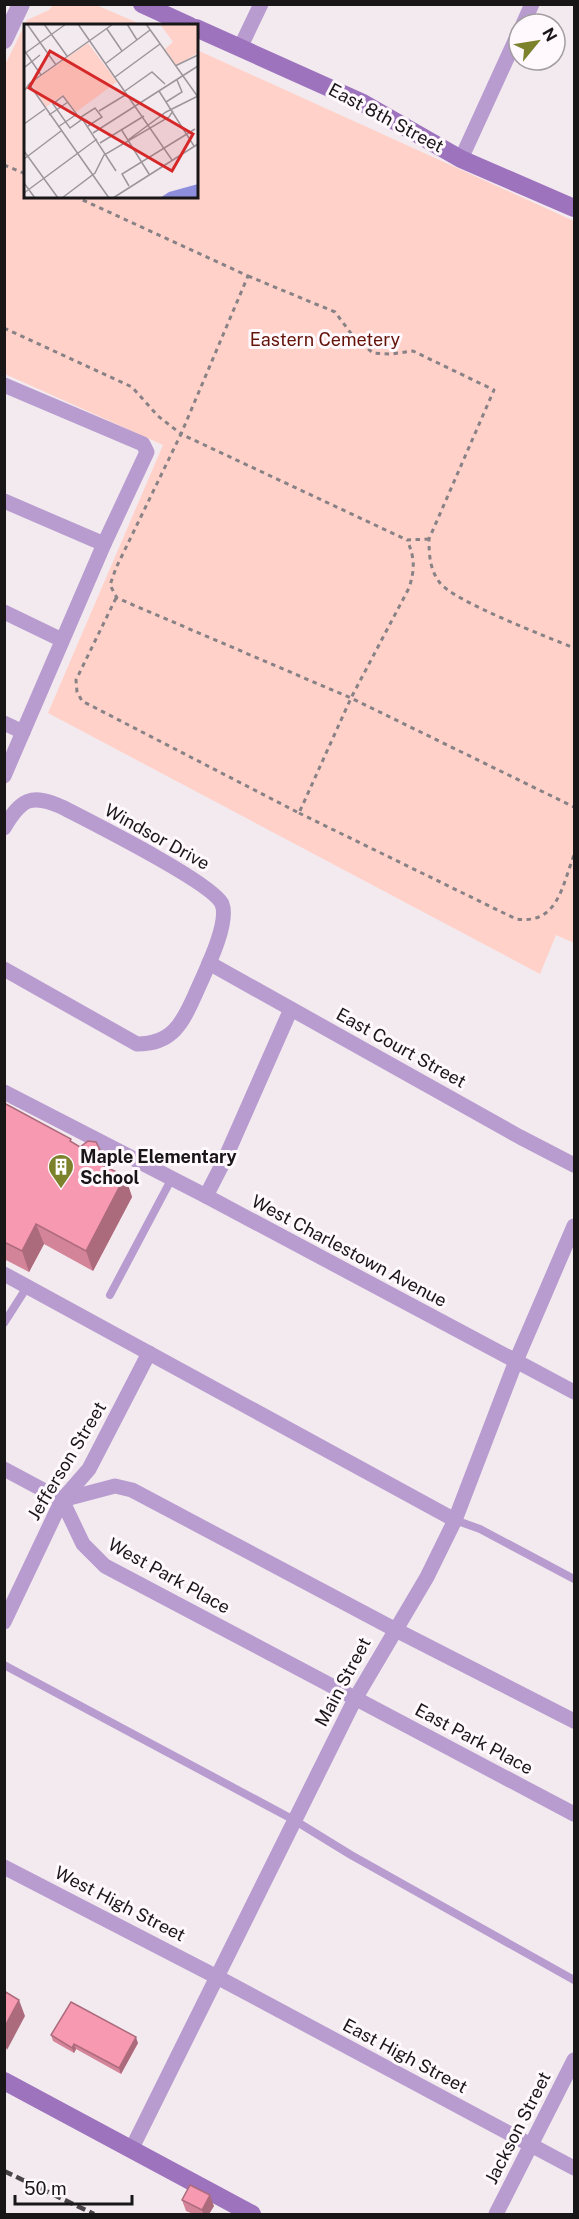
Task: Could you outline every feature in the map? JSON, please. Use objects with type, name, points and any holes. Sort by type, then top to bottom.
[{"type":"main road","points":[[142,4],[186,24]]},
{"type":"main road","name":"East 8th Street","points":[[198,29],[363,103],[461,159],[574,208]]},
{"type":"main road","points":[[4,2081],[252,2214]]},
{"type":"street","points":[[240,48],[261,4]]},
{"type":"street","points":[[4,40],[16,10]]},
{"type":"street","points":[[461,159],[507,58]]},
{"type":"street","points":[[4,385],[142,444],[147,452],[104,544],[4,776]]},
{"type":"street","points":[[4,501],[104,544]]},
{"type":"street","points":[[4,612],[63,640]]},
{"type":"street","points":[[4,723],[23,732]]},
{"type":"street","name":"Windsor Drive","points":[[4,828],[15,809],[29,801],[43,799],[202,884],[222,904],[223,918],[215,949],[185,1018],[167,1037],[154,1044],[137,1044],[4,969]]},
{"type":"street","name":"East Court Street","points":[[209,963],[574,1165]]},
{"type":"street","points":[[206,1196],[224,1161],[291,1009]]},
{"type":"street","name":"West Charlestown Avenue","points":[[4,1092],[172,1178],[574,1392]]},
{"type":"street","name":"Main Street","points":[[131,2150],[355,1699],[394,1629],[427,1577],[455,1520],[516,1361],[574,1226]]},
{"type":"street","points":[[4,1274],[455,1520]]},
{"type":"street","name":"Jefferson Street","points":[[4,1622],[62,1500],[89,1468],[149,1353]]},
{"type":"street","points":[[4,1469],[62,1500],[115,1486],[132,1490],[394,1629],[574,1721]]},
{"type":"street","name":"West Park Place","points":[[62,1500],[82,1544],[105,1566],[355,1699]]},
{"type":"street","name":"East Park Place","points":[[355,1699],[574,1814]]},
{"type":"street","name":"West High Street","points":[[4,1867],[217,1977]]},
{"type":"street","name":"East High Street","points":[[217,1977],[574,2168]]},
{"type":"street","name":"Jackson Street","points":[[496,2214],[574,2060]]},
{"type":"lane","points":[[110,1295],[172,1178]]},
{"type":"lane","points":[[4,1323],[27,1287]]},
{"type":"lane","points":[[455,1520],[480,1529],[574,1580]]},
{"type":"lane","points":[[4,1665],[294,1820],[351,1855],[574,1980]]},
{"type":"path","points":[[4,165],[24,173]]},
{"type":"path","points":[[78,198],[248,276],[335,312],[353,336],[373,353],[391,354],[413,351],[494,390],[429,539],[432,570],[442,585],[463,599],[574,648]]},
{"type":"path","points":[[248,276],[181,434],[116,568],[110,585],[117,598],[351,698],[574,807]]},
{"type":"path","points":[[4,328],[132,387],[158,416],[181,434],[407,540],[429,539]]},
{"type":"path","points":[[299,813],[351,698],[409,588],[415,570],[407,540]]},
{"type":"path","points":[[117,598],[76,680],[77,692],[82,701],[299,813],[516,919],[528,921],[540,918],[552,909],[574,855]]},
{"type":"green space","name":"Eastern Cemetery","points":[[53,5],[96,5],[141,24],[25,24],[27,20],[49,10]]},
{"type":"green space","name":"Eastern Cemetery","points":[[24,26],[24,198],[198,198],[198,50],[574,221],[574,943],[556,935],[540,974],[48,713],[163,445],[5,374],[4,67]]},
{"type":"building","name":"Maple Elementary School","points":[[4,1103],[71,1139],[70,1141],[80,1147],[88,1141],[96,1142],[101,1152],[96,1162],[125,1176],[86,1251],[36,1224],[22,1251],[4,1242]]},
{"type":"building","points":[[4,1991],[19,2000],[4,2028]]},
{"type":"building","points":[[71,2002],[136,2037],[119,2068],[74,2044],[72,2048],[51,2035]]},
{"type":"building","points":[[190,2185],[210,2195],[202,2210],[182,2200]]},
{"type":"railway","points":[[4,2171],[94,2214]]},
{"type":"place","name":"Maple Elementary School","points":[[61,1190]]}]
